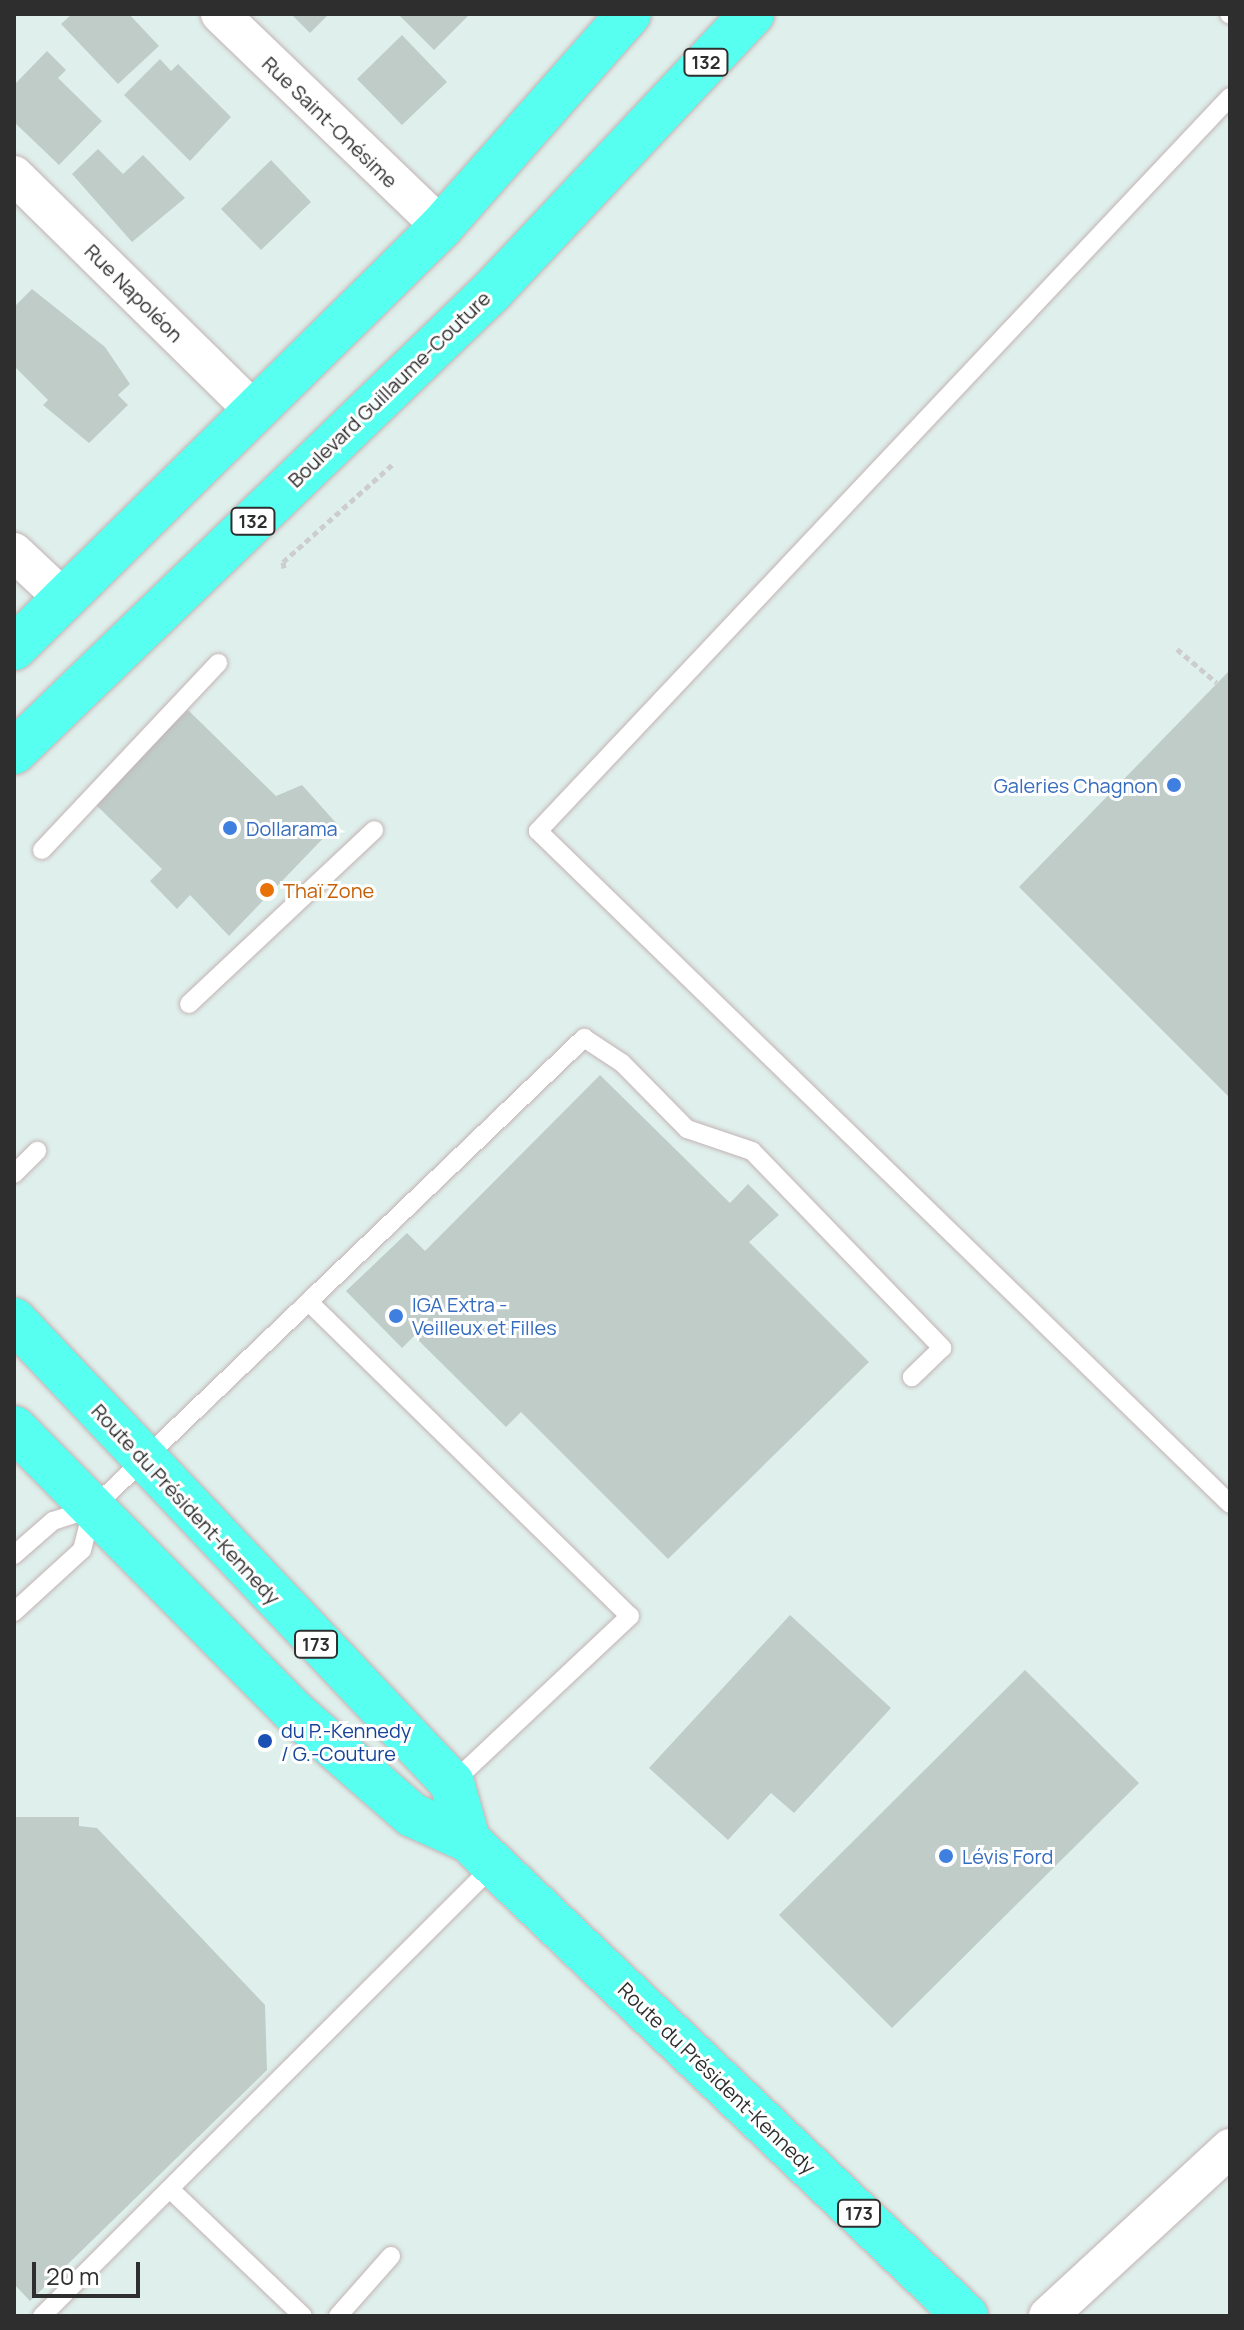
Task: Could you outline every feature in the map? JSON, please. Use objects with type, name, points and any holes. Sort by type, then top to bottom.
[{"type":"main road","points":[[14,648],[441,227],[629,14]]},
{"type":"main road","name":"Boulevard Guillaume-Couture","points":[[14,752],[492,291],[752,14]]},
{"type":"main road","name":"Route du Président-Kennedy","points":[[14,1320],[452,1783],[481,1852]]},
{"type":"main road","name":"Route du Président-Kennedy","points":[[14,1428],[294,1712],[412,1815],[481,1852],[966,2316]]},
{"type":"street","name":"Rue Saint-Onésime","points":[[220,14],[441,227]]},
{"type":"street","name":"Rue Napoléon","points":[[14,175],[254,411]]},
{"type":"street","points":[[14,552],[65,600]]},
{"type":"street","points":[[1048,2316],[1230,2148]]},
{"type":"lane","points":[[1230,97],[538,831],[1230,1504]]},
{"type":"lane","points":[[42,850],[218,663]]},
{"type":"lane","points":[[189,1004],[374,830]]},
{"type":"lane","points":[[14,1555],[53,1521],[93,1508],[311,1304],[584,1038],[622,1063],[687,1129],[752,1151],[942,1348],[912,1377]]},
{"type":"lane","points":[[14,1174],[37,1151]]},
{"type":"lane","points":[[311,1304],[630,1616],[452,1783]]},
{"type":"lane","points":[[14,1612],[82,1550],[93,1508]]},
{"type":"lane","points":[[42,2316],[172,2191],[481,1852]]},
{"type":"lane","points":[[172,2191],[303,2316]]},
{"type":"lane","points":[[338,2316],[391,2256]]},
{"type":"path","points":[[284,568],[293,551],[393,464]]},
{"type":"path","points":[[1177,649],[1217,683]]},
{"type":"building","points":[[72,14],[129,14],[159,46],[118,84],[61,24]]},
{"type":"building","points":[[291,14],[329,14],[310,33]]},
{"type":"building","points":[[398,14],[470,14],[434,50]]},
{"type":"building","points":[[402,35],[447,82],[402,125],[357,79]]},
{"type":"building","points":[[47,51],[66,70],[58,78],[102,121],[59,165],[14,122],[14,85]]},
{"type":"building","points":[[160,59],[171,71],[178,64],[231,117],[190,161],[124,95]]},
{"type":"building","points":[[98,149],[123,174],[143,155],[185,198],[132,242],[72,174]]},
{"type":"building","points":[[271,160],[311,202],[261,250],[221,209]]},
{"type":"building","points":[[32,289],[105,347],[130,384],[118,395],[128,405],[89,443],[43,405],[48,400],[14,366],[14,307]]},
{"type":"building","name":"Galeries Chagnon","points":[[1230,670],[1230,1098],[1019,887]]},
{"type":"building","points":[[188,710],[276,796],[302,785],[337,824],[229,936],[190,895],[177,909],[150,881],[162,869],[93,802]]},
{"type":"building","points":[[600,1075],[730,1203],[748,1184],[779,1215],[749,1242],[869,1362],[668,1559],[521,1412],[506,1427],[414,1336],[402,1348],[346,1291],[407,1233],[425,1251]]},
{"type":"building","points":[[790,1615],[891,1708],[794,1813],[771,1793],[728,1840],[649,1768]]},
{"type":"building","points":[[1025,1670],[1139,1783],[892,2028],[779,1915]]},
{"type":"building","points":[[14,1817],[79,1817],[79,1826],[97,1828],[265,2005],[267,2070],[30,2301],[14,2284]]},
{"type":"place","name":"Galeries Chagnon","points":[[1174,785]]},
{"type":"place","name":"Dollarama","points":[[230,828]]},
{"type":"place","name":"Thaï Zone","points":[[267,890]]},
{"type":"place","name":"IGA Extra - Veilleux et Filles","points":[[396,1316]]},
{"type":"place","name":"du P.-Kennedy / G.-Couture","points":[[265,1741]]},
{"type":"place","name":"Lévis Ford","points":[[946,1856]]}]
